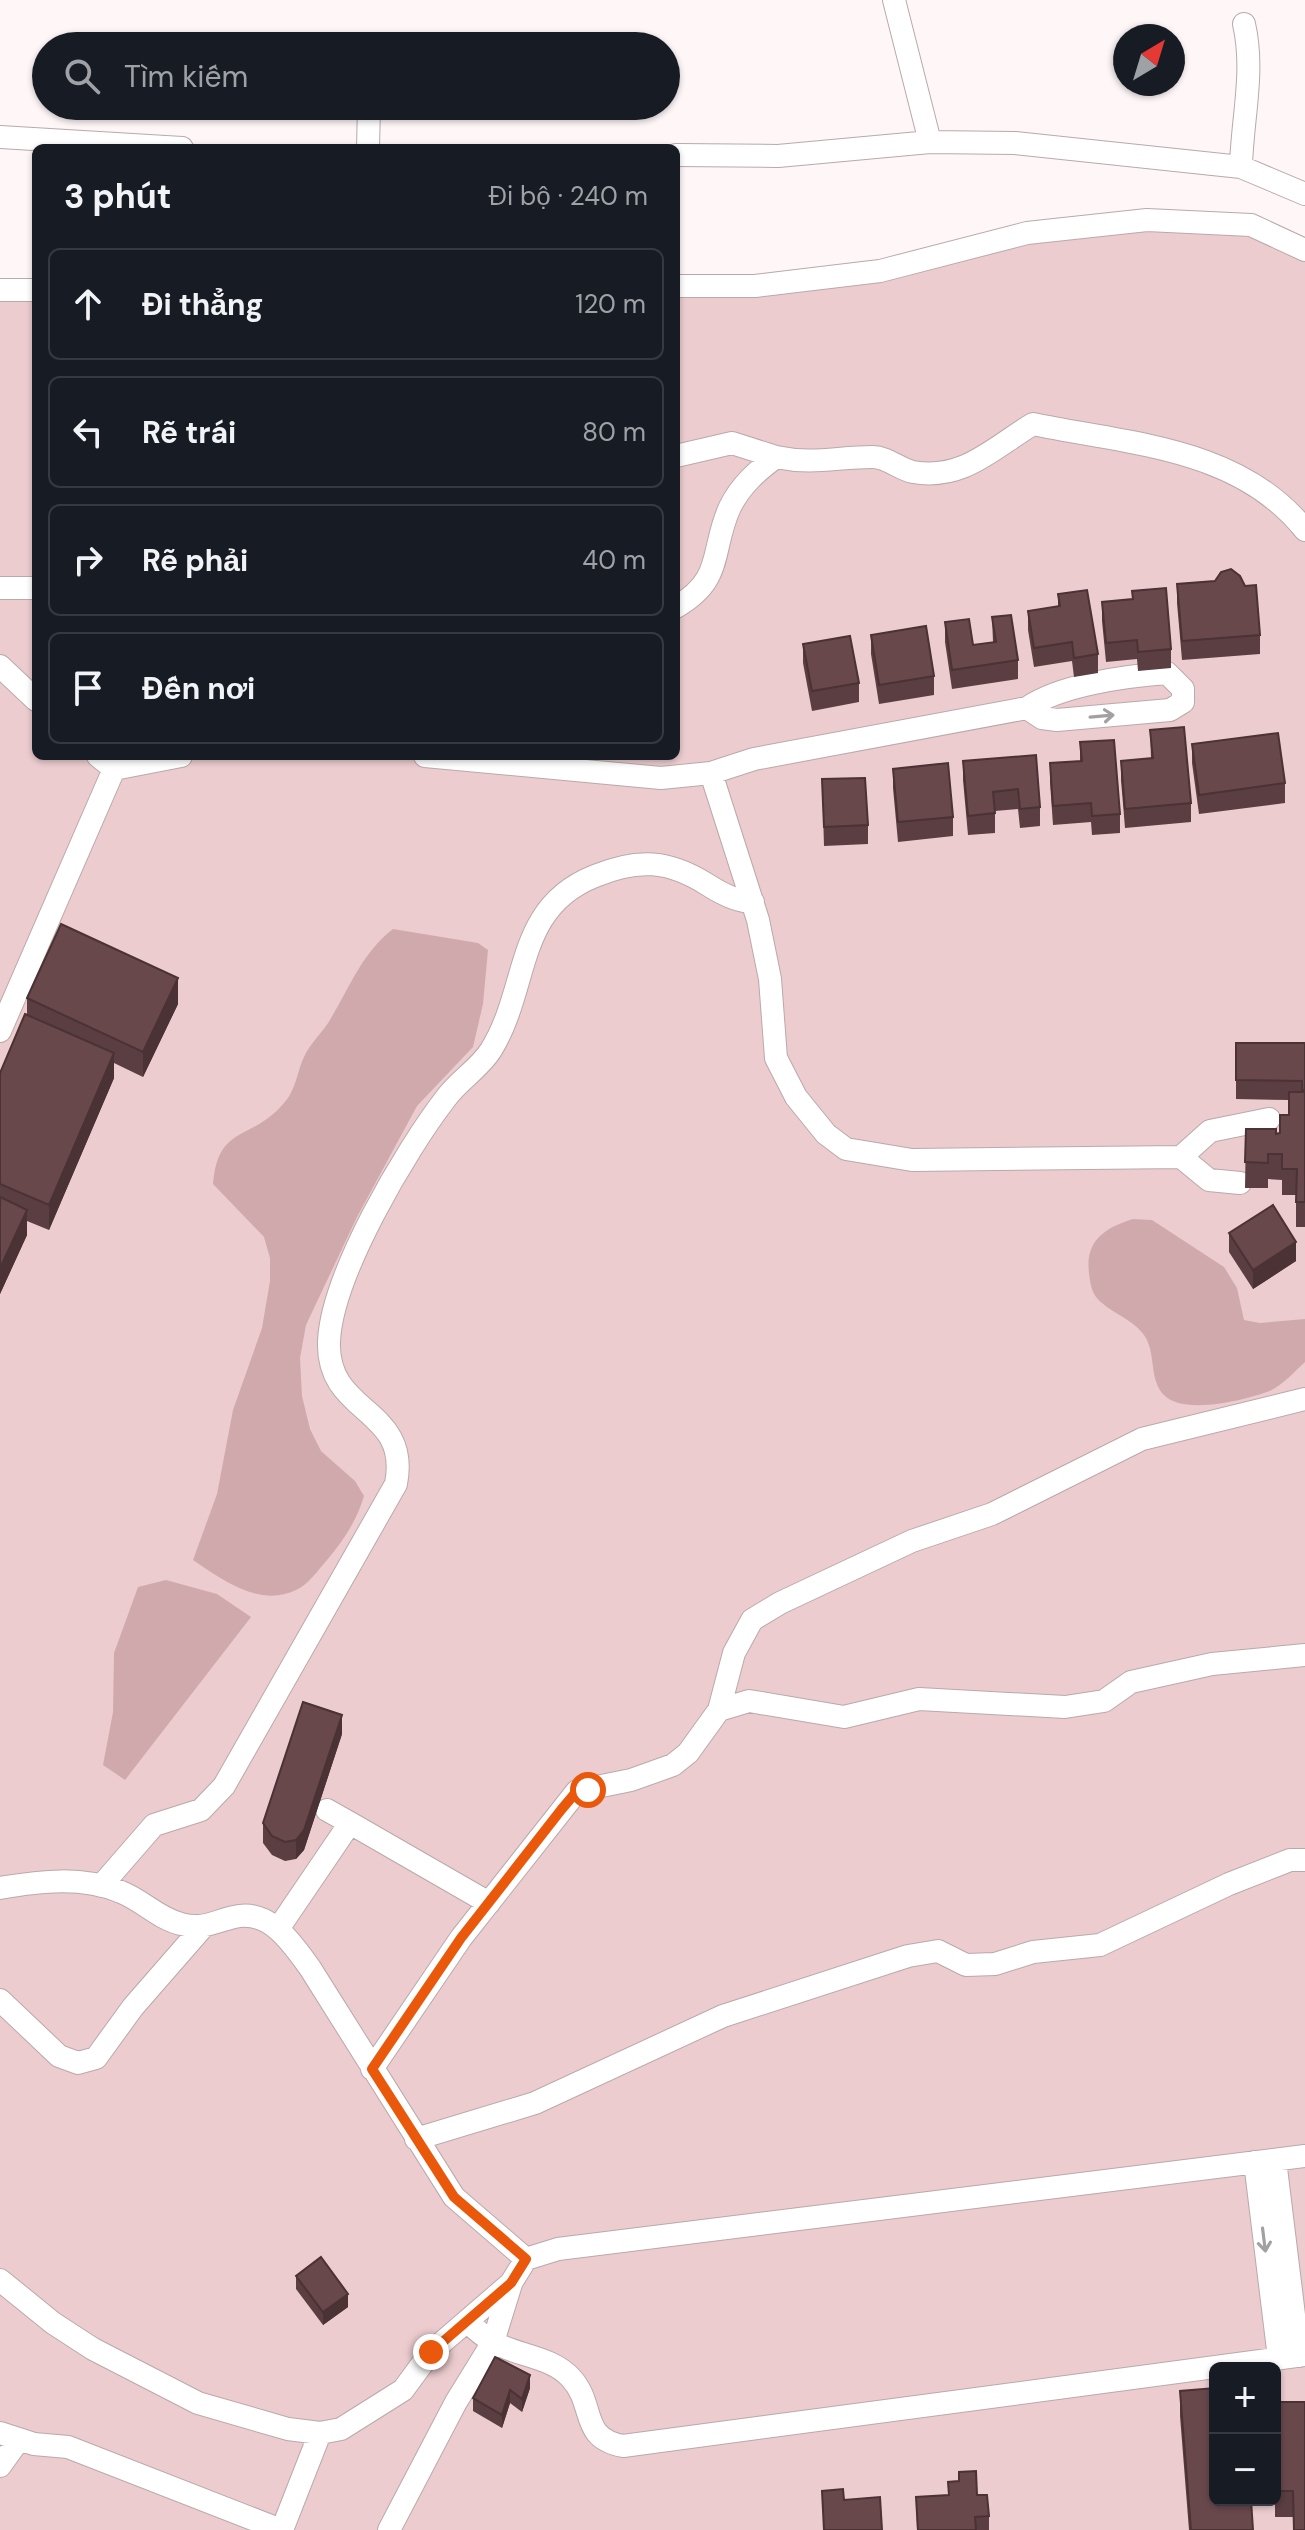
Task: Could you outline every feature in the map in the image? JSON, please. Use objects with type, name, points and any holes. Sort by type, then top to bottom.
[{"type":"street","points":[[894,0],[930,142]]},
{"type":"street","points":[[1241,167],[1242,122],[1250,75],[1250,50],[1244,24]]},
{"type":"street","points":[[368,144],[369,120]]},
{"type":"street","points":[[0,137],[116,144]]},
{"type":"street","points":[[680,155],[778,156],[930,142],[1015,143],[1241,167],[1305,194]]},
{"type":"street","points":[[680,286],[755,286],[880,271],[1027,233],[1147,220],[1251,225],[1305,250]]},
{"type":"street","points":[[0,290],[32,290]]},
{"type":"street","points":[[680,455],[732,443],[807,463],[878,456],[911,472],[948,474],[977,463],[1033,424],[1185,453],[1249,480],[1293,515],[1305,530]]},
{"type":"street","points":[[680,605],[699,594],[719,553],[730,508],[749,477],[776,457]]},
{"type":"street","points":[[0,588],[32,588]]},
{"type":"street","points":[[0,666],[32,696]]},
{"type":"street","points":[[468,760],[661,778],[711,773],[754,759],[1027,708],[1046,695],[1148,674],[1167,673],[1183,689],[1183,702],[1170,710],[1057,720],[1042,718],[1027,708]]},
{"type":"street","points":[[0,1031],[106,762],[131,760]]},
{"type":"street","points":[[711,773],[753,902],[770,979],[776,1058],[811,1119],[846,1149],[912,1160],[1181,1157],[1209,1180],[1240,1183]]},
{"type":"street","points":[[101,1886],[154,1825],[201,1810],[224,1786],[396,1484],[399,1469],[394,1439],[342,1390],[330,1364],[329,1338],[338,1291],[363,1234],[427,1127],[446,1097],[486,1058],[504,1027],[531,938],[550,905],[594,876],[639,862],[656,862],[690,874],[742,902],[753,902]]},
{"type":"street","points":[[1181,1157],[1210,1131],[1269,1119]]},
{"type":"street","points":[[372,2069],[400,2023],[577,1791],[631,1780],[673,1765],[688,1753],[719,1710],[734,1653],[752,1620],[780,1603],[912,1541],[992,1514],[1142,1439],[1305,1399]]},
{"type":"street","points":[[719,1710],[749,1701],[844,1717],[919,1699],[1065,1707],[1104,1701],[1131,1682],[1212,1664],[1305,1655]]},
{"type":"street","points":[[327,1810],[489,1903]]},
{"type":"street","points":[[278,1929],[350,1823]]},
{"type":"street","points":[[416,2139],[535,2103],[723,2016],[908,1956],[938,1951],[966,1965],[995,1964],[1033,1952],[1100,1945],[1229,1884],[1290,1860],[1305,1860]]},
{"type":"street","points":[[0,1888],[42,1881],[101,1886],[121,1891],[176,1924],[201,1929]]},
{"type":"street","points":[[0,2000],[59,2056],[78,2063],[96,2058],[133,2007],[201,1929],[235,1916],[253,1916],[278,1929],[310,1968],[454,2197],[526,2259]]},
{"type":"street","points":[[389,2530],[456,2402],[493,2342],[511,2283],[526,2259],[609,2241],[752,2227],[1305,2156]]},
{"type":"street","points":[[468,2323],[493,2342],[563,2369],[579,2387],[593,2432],[606,2443],[623,2446],[1294,2356],[1265,2161]]},
{"type":"street","points":[[0,2280],[53,2323],[93,2349],[198,2403],[288,2429],[320,2433],[341,2429],[403,2390],[431,2352],[511,2283]]},
{"type":"street","points":[[0,2466],[9,2437],[68,2447],[282,2530],[320,2433]]},
{"type":"shaded area","points":[[1148,227],[1250,233],[1305,258],[1305,2530],[0,2530],[0,298],[32,297],[32,760],[680,760],[680,292],[1027,240]]},
{"type":"shaded area","points":[[393,929],[478,943],[488,950],[483,1004],[473,1047],[417,1106],[357,1217],[306,1325],[300,1358],[302,1396],[310,1429],[321,1451],[355,1481],[364,1496],[354,1522],[317,1572],[296,1590],[269,1596],[228,1583],[193,1560],[217,1494],[233,1410],[262,1328],[270,1281],[270,1258],[264,1237],[213,1184],[216,1165],[229,1142],[260,1124],[284,1103],[309,1048],[328,1023],[365,959]]},
{"type":"shaded area","points":[[1133,1219],[1152,1220],[1224,1267],[1237,1288],[1244,1320],[1260,1323],[1305,1319],[1305,1362],[1272,1390],[1256,1396],[1196,1405],[1182,1404],[1162,1393],[1155,1379],[1150,1349],[1144,1335],[1101,1302],[1094,1294],[1090,1279],[1090,1252],[1099,1237]]},
{"type":"shaded area","points":[[166,1580],[217,1594],[251,1617],[125,1780],[103,1765],[113,1712],[114,1653],[138,1587]]},
{"type":"building","points":[[1231,569],[1240,576],[1245,586],[1256,585],[1260,635],[1182,641],[1177,584],[1215,581],[1221,572]]},
{"type":"building","points":[[1166,588],[1171,649],[1138,652],[1137,640],[1106,643],[1102,602],[1133,599],[1132,591]]},
{"type":"building","points":[[1087,590],[1098,654],[1074,658],[1072,642],[1034,648],[1028,611],[1060,606],[1058,594]]},
{"type":"building","points":[[1011,615],[1018,660],[952,670],[945,622],[969,619],[973,645],[996,642],[992,617]]},
{"type":"building","points":[[926,626],[934,676],[879,685],[871,635]]},
{"type":"building","points":[[850,636],[859,683],[812,691],[803,644]]},
{"type":"building","points":[[1184,727],[1191,803],[1125,809],[1121,761],[1153,758],[1150,730]]},
{"type":"building","points":[[1278,733],[1285,783],[1199,795],[1192,744]]},
{"type":"building","points":[[1114,740],[1120,814],[1092,816],[1091,803],[1053,806],[1050,763],[1082,761],[1080,742]]},
{"type":"building","points":[[1036,755],[1040,807],[1020,809],[1018,789],[993,792],[995,813],[968,816],[963,761]]},
{"type":"building","points":[[948,763],[953,817],[898,822],[893,769]]},
{"type":"building","points":[[865,778],[868,825],[824,827],[822,779]]},
{"type":"building","points":[[61,924],[178,978],[143,1052],[27,998]]},
{"type":"building","points":[[25,1014],[114,1053],[49,1205],[0,1184],[0,1073]]},
{"type":"building","points":[[1236,1043],[1305,1043],[1305,1090],[1302,1090],[1302,1081],[1236,1080]]},
{"type":"building","points":[[1289,1092],[1305,1092],[1305,1202],[1296,1202],[1297,1169],[1282,1169],[1282,1154],[1268,1154],[1268,1163],[1245,1162],[1246,1129],[1276,1129],[1276,1134],[1280,1133],[1280,1115],[1289,1115]]},
{"type":"building","points":[[0,1197],[27,1210],[0,1268]]},
{"type":"building","points":[[1273,1205],[1296,1242],[1253,1270],[1229,1233]]},
{"type":"building","points":[[303,1702],[342,1715],[304,1830],[296,1840],[285,1842],[272,1836],[263,1823]]},
{"type":"building","points":[[321,2257],[348,2294],[323,2312],[296,2276]]},
{"type":"building","points":[[495,2357],[530,2375],[522,2399],[510,2390],[502,2415],[473,2398]]},
{"type":"building","points":[[1209,2389],[1209,2506],[1251,2506],[1253,2530],[1191,2530],[1180,2391]]},
{"type":"building","points":[[1281,2402],[1305,2402],[1305,2530],[1294,2530],[1293,2491],[1281,2491]]},
{"type":"building","points":[[976,2471],[977,2495],[987,2495],[989,2516],[975,2517],[976,2530],[918,2530],[916,2497],[949,2495],[948,2482],[959,2481],[959,2472]]},
{"type":"building","points":[[843,2489],[844,2500],[880,2497],[882,2530],[824,2530],[822,2491]]},
{"type":"route","points":[[431,2352],[511,2283],[526,2259],[454,2197],[372,2069],[400,2023],[461,1938],[577,1791],[588,1790]]}]
